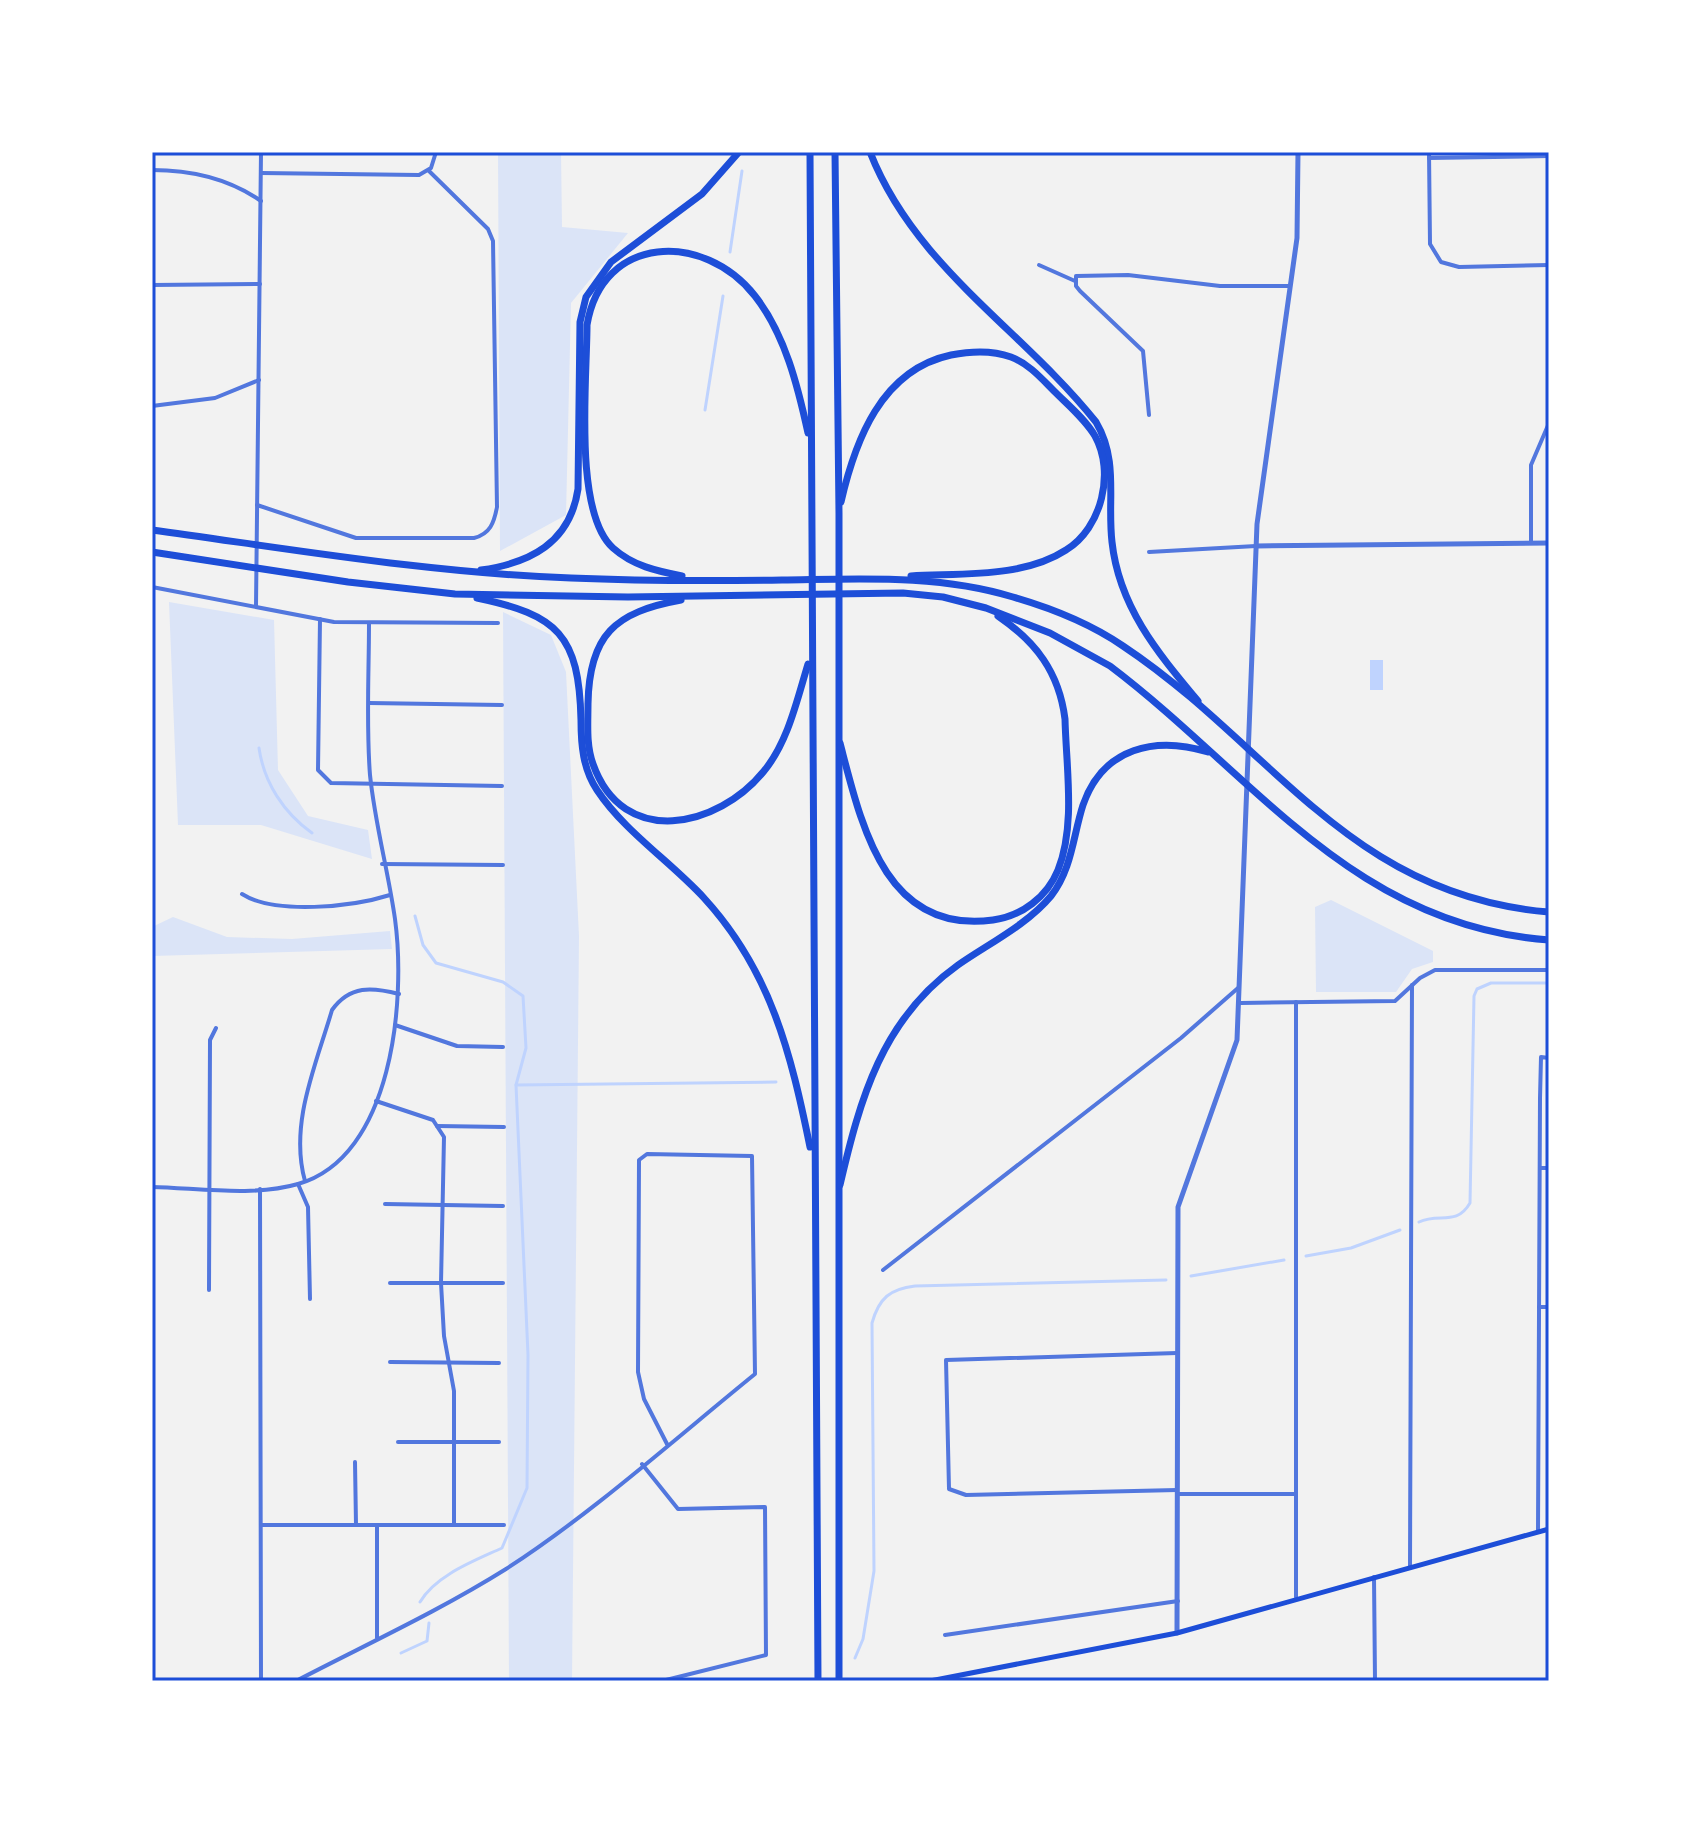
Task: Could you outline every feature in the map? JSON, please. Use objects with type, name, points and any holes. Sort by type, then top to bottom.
[{"type":"highway","points":[[470,572],[521,562],[547,547],[567,525],[578,489],[580,322],[586,297],[611,262],[702,194],[739,152]]},
{"type":"highway","points":[[810,152],[810,656],[818,1681]]},
{"type":"highway","points":[[835,152],[839,513],[839,1681]]},
{"type":"highway","points":[[870,152],[892,196],[929,253],[1096,422],[1104,436],[1112,466],[1111,541],[1122,592],[1151,644],[1217,725]]},
{"type":"highway","points":[[699,580],[658,571],[627,558],[610,545],[594,518],[587,484],[587,325],[593,297],[606,279],[641,255],[669,251],[711,261],[743,282],[766,312],[782,346],[811,447]]},
{"type":"highway","points":[[152,530],[470,572],[572,579],[868,579],[1022,567],[1069,549],[1090,525],[1103,491],[1105,466],[1094,435],[1034,370],[1019,360],[978,352],[945,357],[906,375],[878,406],[850,466],[839,513]]},
{"type":"highway","points":[[152,552],[455,594],[530,611],[565,640],[578,673],[581,739],[590,779],[612,809],[707,901],[743,949],[779,1020],[795,1067],[814,1166]]},
{"type":"highway","points":[[881,578],[965,585],[1013,597],[1087,625],[1151,666],[1276,777],[1361,846],[1409,873],[1488,901],[1549,912]]},
{"type":"highway","points":[[455,594],[867,594],[943,597],[986,608],[1078,646],[1110,666],[1284,819],[1356,875],[1404,902],[1487,930],[1549,940]]},
{"type":"highway","points":[[699,596],[632,612],[609,631],[593,659],[589,685],[590,755],[611,794],[639,816],[670,822],[688,820],[718,809],[749,787],[774,756],[810,656]]},
{"type":"highway","points":[[837,731],[866,837],[884,872],[906,894],[941,914],[977,921],[1013,915],[1035,902],[1057,872],[1065,842],[1063,700],[1040,652],[1014,627],[986,608]]},
{"type":"highway","points":[[837,1196],[865,1091],[897,1025],[934,984],[1049,899],[1065,873],[1083,804],[1100,775],[1134,749],[1154,744],[1174,743],[1210,753]]},
{"type":"main road","points":[[930,1681],[1177,1633],[1296,1597],[1549,1529]]},
{"type":"street","points":[[256,606],[261,152]]},
{"type":"street","points":[[261,173],[419,175],[430,169],[436,152]]},
{"type":"street","points":[[1177,1633],[1178,1207],[1237,1040],[1241,1003],[1256,546],[1297,238],[1298,152]]},
{"type":"street","points":[[1549,156],[1429,155],[1430,244],[1441,262],[1459,267],[1549,265]]},
{"type":"street","points":[[257,505],[356,538],[474,538],[484,536],[490,529],[497,507],[493,241],[488,229],[430,169]]},
{"type":"street","points":[[152,170],[179,170],[216,179],[261,201]]},
{"type":"street","points":[[1039,265],[1075,281],[1080,291],[1143,351],[1149,415]]},
{"type":"street","points":[[1075,281],[1076,276],[1088,274],[1220,286],[1290,286]]},
{"type":"street","points":[[152,285],[260,284]]},
{"type":"street","points":[[152,406],[215,398],[259,380]]},
{"type":"street","points":[[1531,543],[1531,465],[1549,423]]},
{"type":"street","points":[[1149,552],[1256,546],[1549,543]]},
{"type":"street","points":[[152,587],[320,619],[369,623],[498,623]]},
{"type":"street","points":[[320,619],[318,770],[331,783],[502,786]]},
{"type":"street","points":[[152,1187],[260,1189],[298,1184],[329,1168],[351,1148],[376,1101],[395,1025],[399,994],[395,918],[382,864],[371,783],[369,623]]},
{"type":"street","points":[[369,703],[502,705]]},
{"type":"street","points":[[382,864],[503,865]]},
{"type":"street","points":[[242,894],[255,902],[291,906],[341,904],[390,895]]},
{"type":"street","points":[[1241,1003],[1395,1001],[1435,970],[1549,970]]},
{"type":"street","points":[[1410,1568],[1412,985]]},
{"type":"street","points":[[883,1270],[1168,1048],[1241,986]]},
{"type":"street","points":[[305,1181],[298,1155],[298,1133],[332,1010],[341,996],[355,990],[373,988],[399,994]]},
{"type":"street","points":[[1296,1002],[1296,1597]]},
{"type":"street","points":[[395,1025],[457,1046],[503,1047]]},
{"type":"street","points":[[209,1290],[210,1040],[216,1028]]},
{"type":"street","points":[[1538,1532],[1541,1057],[1549,1058]]},
{"type":"street","points":[[376,1101],[433,1120],[444,1137],[441,1283],[448,1362],[454,1391],[454,1525]]},
{"type":"street","points":[[437,1126],[504,1127]]},
{"type":"street","points":[[296,1681],[504,1570],[642,1464],[755,1374],[752,1156],[647,1154],[639,1160],[638,1372],[644,1399],[667,1444]]},
{"type":"street","points":[[1540,1168],[1549,1168]]},
{"type":"street","points":[[298,1184],[308,1207],[310,1299]]},
{"type":"street","points":[[260,1189],[261,1681]]},
{"type":"street","points":[[385,1204],[503,1206]]},
{"type":"street","points":[[390,1283],[503,1283]]},
{"type":"street","points":[[1539,1307],[1549,1307]]},
{"type":"street","points":[[1178,1353],[946,1360],[949,1489],[966,1495],[1295,1494]]},
{"type":"street","points":[[390,1362],[499,1363]]},
{"type":"street","points":[[398,1442],[499,1442]]},
{"type":"street","points":[[355,1462],[356,1525]]},
{"type":"street","points":[[642,1464],[678,1509],[765,1507],[766,1655],[662,1681]]},
{"type":"street","points":[[261,1525],[504,1525]]},
{"type":"street","points":[[377,1525],[377,1639]]},
{"type":"street","points":[[1374,1577],[1375,1681]]},
{"type":"street","points":[[945,1635],[1178,1601]]},
{"type":"shaded area","points":[[498,152],[561,152],[562,227],[628,233],[571,303],[566,515],[500,551]]},
{"type":"shaded area","points":[[169,602],[274,620],[278,770],[308,816],[368,830],[372,859],[261,825],[178,825]]},
{"type":"shaded area","points":[[503,612],[551,635],[566,672],[579,936],[572,1681],[509,1681]]},
{"type":"shaded area","points":[[1331,900],[1433,951],[1433,962],[1412,969],[1396,992],[1316,992],[1315,907]]},
{"type":"shaded area","points":[[173,917],[227,937],[292,939],[390,931],[392,949],[152,956],[152,927]]},
{"type":"water","points":[[1370,660],[1383,660],[1383,690],[1370,690]]},
{"type":"waterway","points":[[730,252],[742,171]]},
{"type":"waterway","points":[[705,410],[723,296]]},
{"type":"waterway","points":[[259,748],[265,773],[277,796],[284,807],[312,833]]},
{"type":"waterway","points":[[415,916],[423,945],[436,963],[503,982],[523,996],[526,1048],[516,1085],[528,1355],[527,1488],[502,1548],[446,1576],[420,1602]]},
{"type":"waterway","points":[[1419,1222],[1459,1215],[1470,1203],[1474,996],[1477,989],[1491,983],[1549,983]]},
{"type":"waterway","points":[[516,1085],[776,1082]]},
{"type":"waterway","points":[[1306,1256],[1351,1248],[1400,1230]]},
{"type":"waterway","points":[[1191,1276],[1284,1260]]},
{"type":"waterway","points":[[855,1658],[863,1639],[874,1571],[872,1323],[882,1301],[892,1292],[915,1286],[1166,1280]]},
{"type":"waterway","points":[[401,1653],[427,1641],[429,1623]]}]
